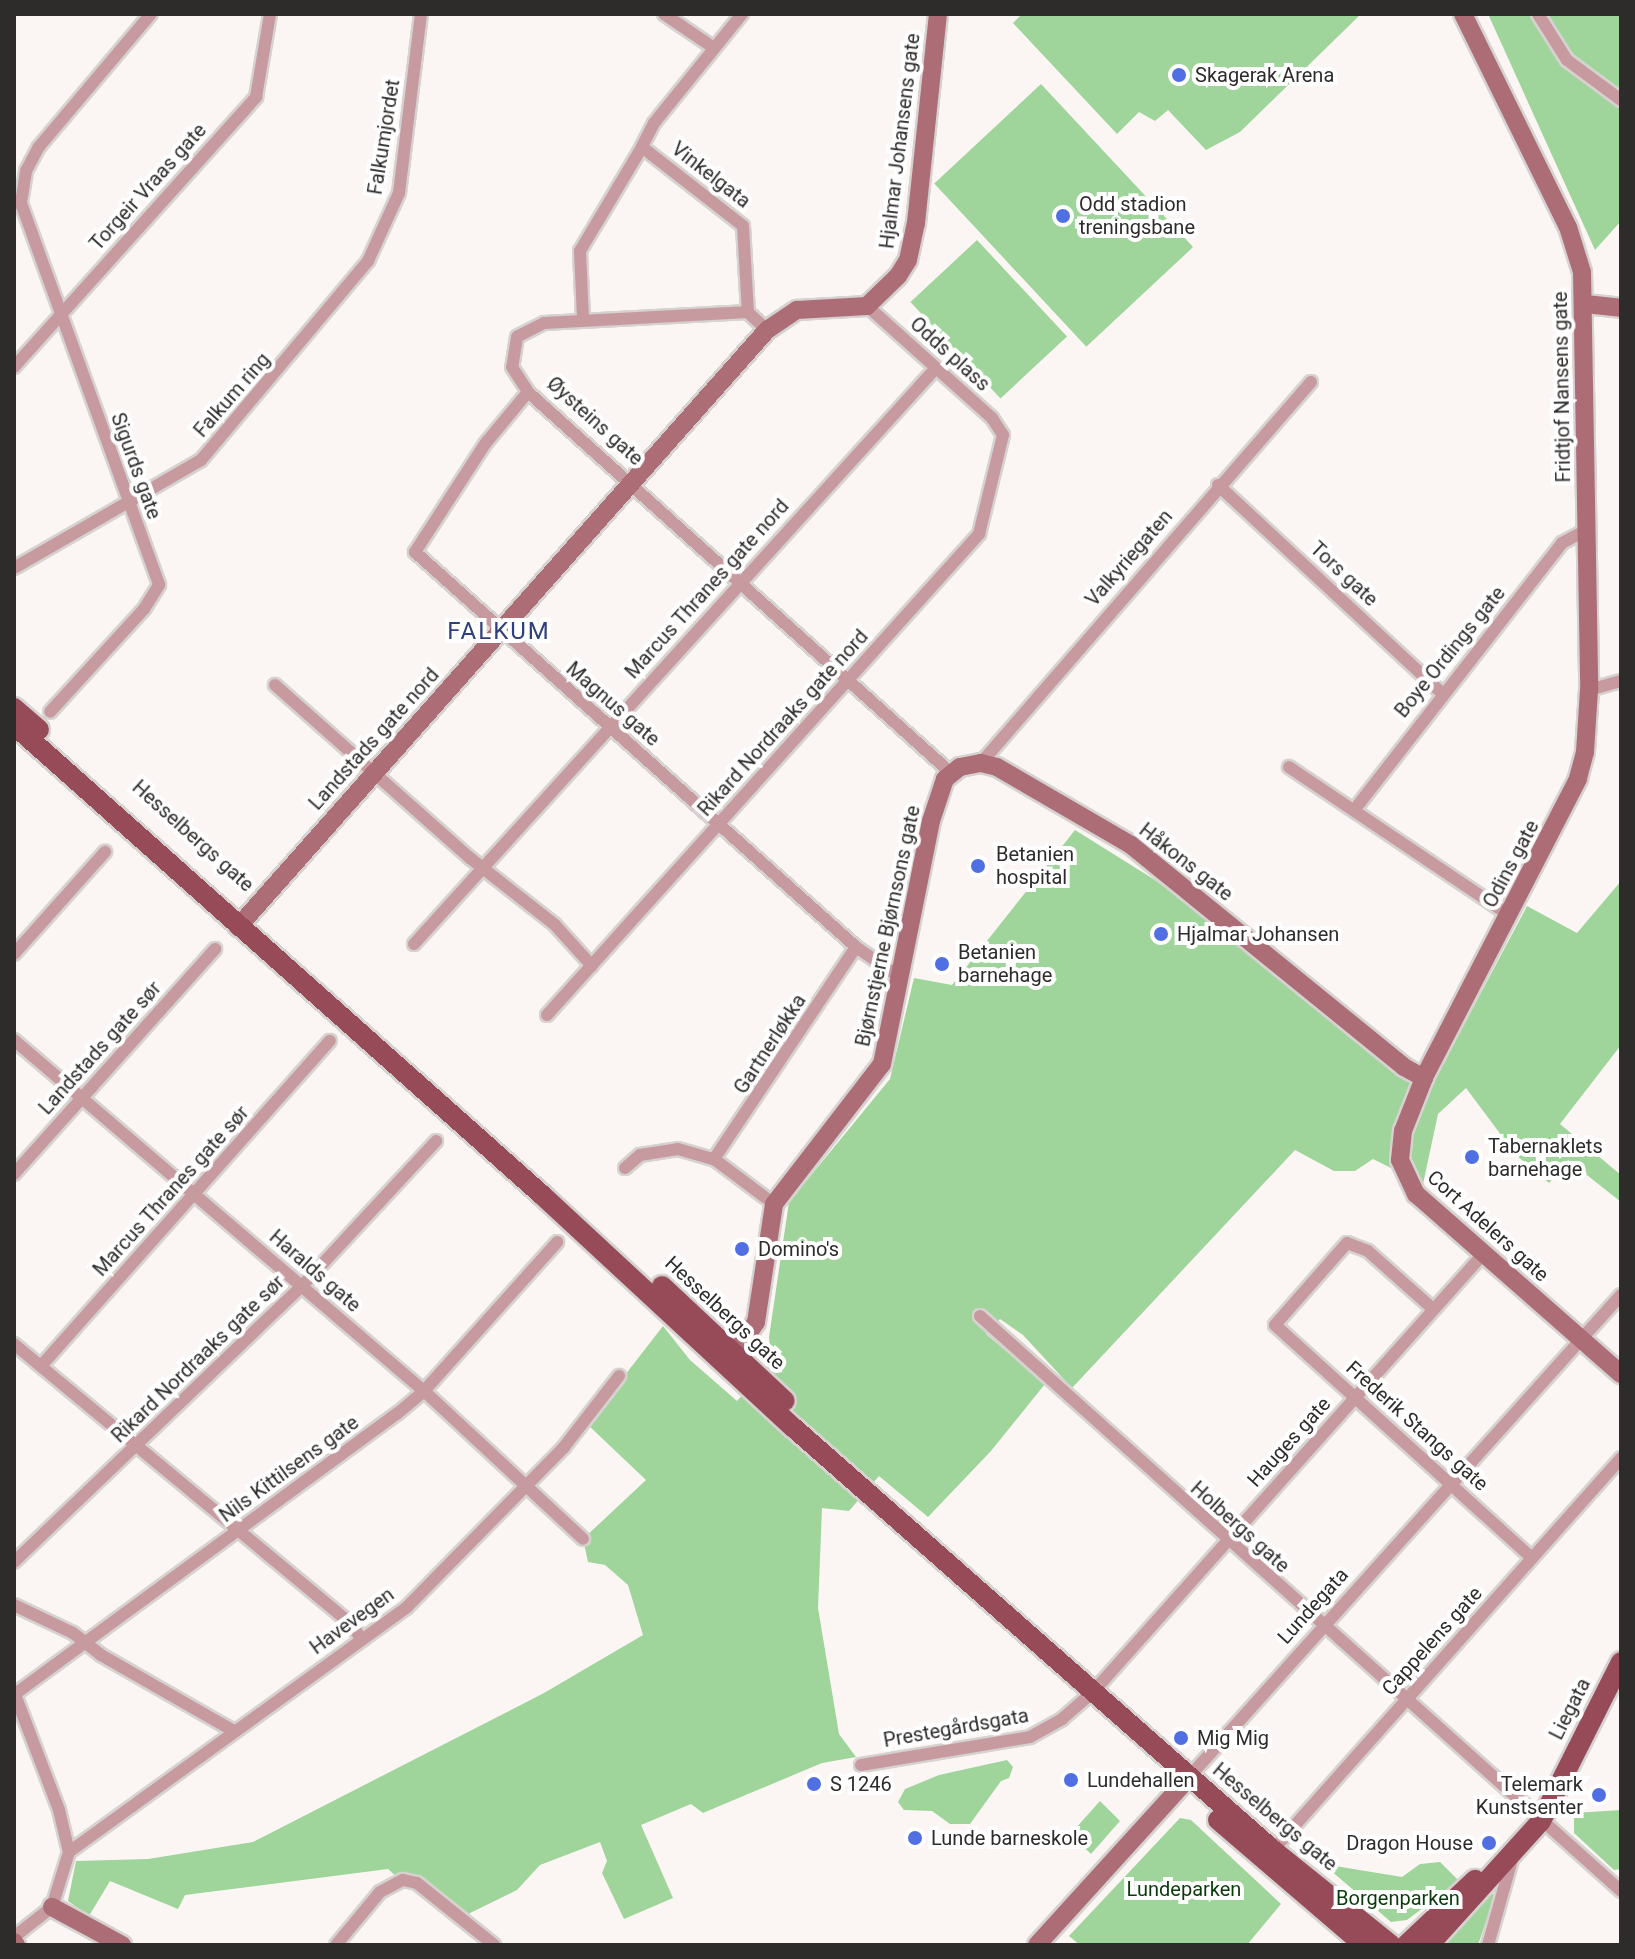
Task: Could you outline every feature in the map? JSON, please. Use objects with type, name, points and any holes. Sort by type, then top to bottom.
[{"type":"main road","name":"Hesselbergs gate","points":[[14,708],[332,1007],[542,1195],[652,1277],[732,1360],[862,1483],[1093,1692],[1364,1945]]},
{"type":"main road","name":"Hesselbergs gate","points":[[14,725],[242,922]]},
{"type":"main road","name":"Liegata","points":[[1513,1851],[1541,1821],[1621,1662]]},
{"type":"main road","name":"Hesselbergs gate","points":[[1186,1781],[1391,1945]]},
{"type":"main road","points":[[1406,1945],[1513,1851]]},
{"type":"main road","points":[[1429,1945],[1513,1851]]},
{"type":"street","points":[[18,203],[26,171],[38,148],[151,14]]},
{"type":"street","name":"Torgeir Vraas gate","points":[[14,367],[256,97],[270,14]]},
{"type":"street","name":"Falkumjordet","points":[[368,261],[399,193],[421,14]]},
{"type":"street","points":[[664,14],[714,48]]},
{"type":"street","name":"Vinkelgata","points":[[742,14],[654,123],[642,147],[743,226],[748,312]]},
{"type":"street","name":"Hjalmar Johansens gate","points":[[867,306],[908,260],[938,14]]},
{"type":"street","name":"Fridtjof Nansens gate","points":[[1463,14],[1568,227],[1585,304],[1589,690]]},
{"type":"street","points":[[1538,14],[1567,60],[1621,100]]},
{"type":"street","points":[[583,318],[580,251],[642,147]]},
{"type":"street","name":"Sigurds gate","points":[[18,203],[127,505],[156,571],[155,595],[50,712]]},
{"type":"street","name":"Falkum ring","points":[[14,568],[174,479],[221,441],[368,261]]},
{"type":"street","points":[[1585,304],[1621,308]]},
{"type":"street","points":[[748,312],[767,330],[797,310],[867,306]]},
{"type":"street","name":"Odds plass","points":[[867,306],[992,418],[1003,435]]},
{"type":"street","name":"Øysteins gate","points":[[748,312],[583,318],[544,323],[517,337],[512,367],[528,392],[951,773]]},
{"type":"street","name":"Landstads gate nord","points":[[242,922],[767,330]]},
{"type":"street","name":"Marcus Thranes gate nord","points":[[414,944],[935,369]]},
{"type":"street","name":"Valkyriegaten","points":[[981,763],[1218,485],[1311,382]]},
{"type":"street","name":"Magnus gate","points":[[528,392],[485,444],[415,552],[856,947],[901,978]]},
{"type":"street","name":"Rikard Nordraaks gate nord","points":[[547,1015],[979,534],[1003,435]]},
{"type":"street","name":"Tors gate","points":[[1218,485],[1442,693]]},
{"type":"street","name":"Boye Ordings gate","points":[[1355,809],[1442,693],[1562,543],[1585,531]]},
{"type":"street","points":[[1589,690],[1621,681]]},
{"type":"street","points":[[275,685],[372,773],[544,915],[592,966]]},
{"type":"street","name":"Odins gate","points":[[1424,1078],[1578,779],[1585,752],[1589,690]]},
{"type":"street","points":[[951,773],[981,763]]},
{"type":"street","name":"Håkons gate","points":[[981,763],[1131,845],[1404,1067],[1424,1078]]},
{"type":"street","points":[[1289,767],[1509,915]]},
{"type":"street","name":"Bjørnstjerne Bjørnsons gate","points":[[732,1360],[756,1322],[774,1204],[882,1064],[931,821],[951,773]]},
{"type":"street","points":[[14,954],[105,852]]},
{"type":"street","name":"Gartnerløkka","points":[[714,1159],[856,947]]},
{"type":"street","name":"Landstads gate sør","points":[[14,1174],[215,949]]},
{"type":"street","name":"Haralds gate","points":[[14,1040],[424,1391],[583,1539]]},
{"type":"street","name":"Marcus Thranes gate sør","points":[[41,1366],[330,1041]]},
{"type":"street","name":"Cort Adelers gate","points":[[1424,1078],[1403,1131],[1400,1160],[1406,1180],[1621,1374]]},
{"type":"street","name":"Rikard Nordraaks gate sør","points":[[14,1562],[301,1287],[436,1141]]},
{"type":"street","points":[[625,1168],[640,1155],[678,1149],[714,1159],[774,1204]]},
{"type":"street","name":"Nils Kittilsens gate","points":[[14,1693],[239,1531],[424,1391],[557,1242]]},
{"type":"street","name":"Frederik Stangs gate","points":[[1433,1309],[1368,1251],[1347,1243],[1275,1325],[1532,1558]]},
{"type":"street","name":"Hauges gate","points":[[1093,1692],[1484,1253]]},
{"type":"street","name":"Lundegata","points":[[1037,1945],[1621,1295]]},
{"type":"street","name":"Holbergs gate","points":[[980,1316],[1405,1701],[1621,1891]]},
{"type":"street","points":[[14,1344],[351,1624],[362,1640]]},
{"type":"street","name":"Havevegen","points":[[69,1852],[232,1730],[407,1607],[564,1447],[619,1376]]},
{"type":"street","name":"Cappelens gate","points":[[1273,1850],[1621,1458]]},
{"type":"street","points":[[14,1605],[86,1642],[232,1730]]},
{"type":"street","name":"Prestegårdsgata","points":[[861,1765],[1030,1737],[1093,1692]]},
{"type":"street","points":[[14,1693],[59,1810],[69,1852],[52,1907],[15,1941]]},
{"type":"street","points":[[1488,1945],[1510,1882],[1513,1851]]},
{"type":"street","points":[[336,1945],[380,1892],[403,1880],[417,1883],[494,1945]]},
{"type":"street","points":[[52,1907],[122,1945]]},
{"type":"green space","name":"Skagerak Arena","points":[[1022,14],[1361,14],[1240,132],[1206,150],[1168,110],[1155,121],[1139,112],[1117,134],[1013,23]]},
{"type":"green space","points":[[1488,14],[1621,14],[1621,221],[1595,250]]},
{"type":"green space","name":"Odd stadion treningsbane","points":[[1041,84],[1193,247],[1086,347],[934,184]]},
{"type":"green space","points":[[977,240],[1067,337],[1000,399],[910,302]]},
{"type":"green space","points":[[1075,830],[1155,880],[1431,1087],[1527,906],[1577,933],[1621,881],[1621,1045],[1560,1124],[1621,1175],[1621,1202],[1568,1160],[1549,1183],[1516,1155],[1466,1088],[1438,1114],[1423,1184],[1373,1159],[1355,1171],[1334,1171],[1295,1150],[1072,1388],[1023,1335],[1000,1319],[986,1334],[1045,1384],[991,1451],[928,1517],[879,1476],[849,1511],[822,1508],[818,1608],[839,1734],[856,1757],[822,1763],[703,1813],[691,1804],[641,1825],[673,1898],[624,1919],[602,1873],[607,1861],[600,1842],[540,1865],[517,1890],[464,1916],[414,1876],[396,1876],[388,1869],[185,1895],[178,1909],[110,1881],[89,1916],[68,1901],[76,1861],[148,1859],[253,1842],[544,1693],[643,1635],[628,1585],[605,1565],[588,1562],[583,1539],[646,1480],[587,1424],[663,1326],[690,1360],[737,1401],[771,1362],[769,1337],[789,1202],[890,1079],[914,978],[952,985]]},
{"type":"green space","points":[[1007,1760],[1013,1767],[1009,1778],[1001,1781],[970,1824],[950,1824],[932,1811],[904,1810],[898,1802],[905,1789],[939,1775]]},
{"type":"green space","points":[[1100,1801],[1120,1821],[1091,1854],[1074,1838],[1074,1830]]},
{"type":"green space","points":[[1621,1810],[1621,1869],[1614,1870],[1574,1833],[1574,1813]]},
{"type":"green space","name":"Lundeparken","points":[[1180,1818],[1191,1820],[1281,1904],[1247,1945],[1080,1945],[1069,1936]]},
{"type":"green space","name":"Borgenparken","points":[[1440,1862],[1459,1881],[1407,1920],[1391,1922],[1323,1864],[1402,1877],[1420,1864]]},
{"type":"green space","points":[[1490,1893],[1495,1895],[1478,1945],[1442,1945]]},
{"type":"place","name":"Skagerak Arena","points":[[1179,75]]},
{"type":"place","name":"Odd stadion treningsbane","points":[[1063,216]]},
{"type":"place","name":"Betanien hospital","points":[[978,866]]},
{"type":"place","name":"Hjalmar Johansen","points":[[1161,934]]},
{"type":"place","name":"Betanien barnehage","points":[[942,964]]},
{"type":"place","name":"Tabernaklets barnehage","points":[[1472,1157]]},
{"type":"place","name":"Domino's","points":[[742,1249]]},
{"type":"place","name":"Mig Mig","points":[[1181,1738]]},
{"type":"place","name":"Lundehallen","points":[[1071,1780]]},
{"type":"place","name":"S 1246","points":[[814,1784]]},
{"type":"place","name":"Telemark Kunstsenter","points":[[1599,1795]]},
{"type":"place","name":"Lunde barneskole","points":[[915,1838]]},
{"type":"place","name":"Dragon House","points":[[1489,1843]]},
{"type":"district","name":"FALKUM","points":[[499,632]]}]
